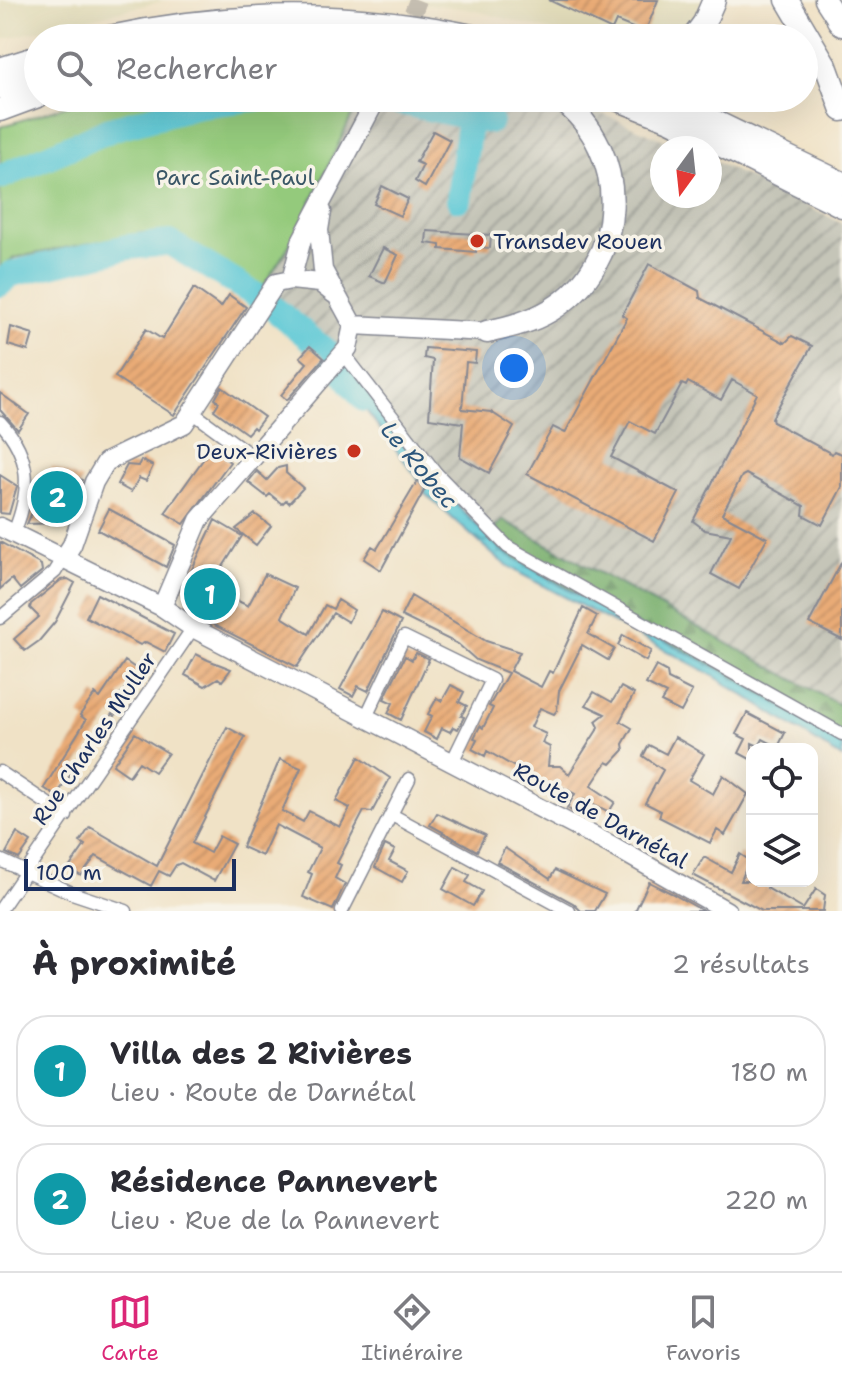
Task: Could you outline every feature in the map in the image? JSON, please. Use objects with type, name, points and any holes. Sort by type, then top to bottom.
[{"type":"highway","points":[[703,24],[714,0]]},
{"type":"highway","points":[[787,0],[801,24]]},
{"type":"highway","points":[[183,24],[297,16],[403,24]]},
{"type":"highway","points":[[818,52],[842,110]]},
{"type":"highway","points":[[0,55],[24,54]]},
{"type":"highway","points":[[0,69],[24,60]]},
{"type":"highway","points":[[0,87],[24,79]]},
{"type":"highway","points":[[0,110],[24,101]]},
{"type":"highway","points":[[487,332],[538,317],[581,286],[607,241],[612,191],[597,138],[576,112]]},
{"type":"highway","points":[[648,112],[839,193]]},
{"type":"highway","points":[[691,112],[839,193]]},
{"type":"main road","points":[[825,0],[840,22]]},
{"type":"street","points":[[291,280],[302,239],[370,112]]},
{"type":"street","points":[[162,607],[199,520],[339,360],[353,335],[353,325],[334,294],[320,252],[323,204]]},
{"type":"street","points":[[0,618],[55,572],[72,545],[94,482],[106,462],[124,450],[166,436],[184,424],[276,283],[291,280],[320,283],[334,294]]},
{"type":"street","points":[[353,325],[487,332]]},
{"type":"street","points":[[339,360],[436,473],[508,547],[842,734]]},
{"type":"street","points":[[192,412],[252,456]]},
{"type":"street","points":[[0,422],[18,444],[26,461],[28,490],[6,531]]},
{"type":"street","name":"Route de Darnétal","points":[[6,531],[162,607],[193,628],[624,851],[727,911]]},
{"type":"street","name":"Rue Charles Muller","points":[[0,910],[193,628]]},
{"type":"street","points":[[366,717],[404,637],[492,680],[452,762]]},
{"type":"street","points":[[0,772],[66,816]]},
{"type":"street","points":[[342,911],[409,779]]},
{"type":"street","points":[[392,815],[569,911]]},
{"type":"street","points":[[0,860],[72,893],[126,911]]},
{"type":"shaded area","points":[[0,0],[167,0],[67,24],[24,24],[24,34],[0,40]]},
{"type":"shaded area","points":[[401,0],[702,0],[689,24],[525,24],[473,10]]},
{"type":"shaded area","points":[[353,112],[594,112],[655,136],[650,136],[650,208],[722,208],[722,165],[842,223],[842,706],[503,520],[487,537],[418,464],[346,367],[263,287],[297,233]]},
{"type":"green space","name":"Parc Saint-Paul","points":[[47,112],[353,112],[297,233],[263,287],[173,233],[141,233],[14,258],[0,268],[0,127]]},
{"type":"green space","points":[[503,520],[842,706],[842,744],[722,670],[518,561],[487,537]]},
{"type":"water","points":[[346,367],[430,478],[501,550],[584,599],[729,674],[842,744],[842,758],[709,673],[498,559],[423,492],[425,488],[340,376]]},
{"type":"building","points":[[549,0],[658,0],[649,24],[616,21],[615,24],[599,24]]},
{"type":"building","points":[[433,131],[450,140],[425,187],[415,181],[423,165],[416,162]]},
{"type":"building","points":[[382,186],[408,199],[400,216],[374,204]]},
{"type":"building","points":[[427,231],[491,235],[490,248],[476,247],[476,252],[440,249],[440,245],[426,243]]},
{"type":"building","points":[[383,248],[398,255],[385,283],[369,276]]},
{"type":"building","points":[[649,264],[699,291],[700,298],[785,343],[792,336],[812,346],[772,418],[773,422],[832,454],[834,451],[842,454],[842,487],[822,525],[803,515],[804,506],[746,474],[742,476],[722,514],[767,538],[739,589],[711,574],[731,535],[705,530],[693,521],[757,394],[732,380],[721,400],[688,382],[686,386],[682,384],[655,434],[630,421],[611,457],[679,493],[654,541],[527,474],[553,427],[565,433],[627,318],[622,315]]},
{"type":"building","points":[[194,288],[221,307],[229,295],[246,307],[174,415],[115,377],[146,329],[162,339]]},
{"type":"building","points":[[11,327],[33,334],[28,351],[8,345]]},
{"type":"building","points":[[310,346],[324,358],[287,400],[281,395],[307,363],[300,357]]},
{"type":"building","points":[[425,348],[476,352],[475,363],[466,362],[462,409],[491,412],[514,427],[489,473],[460,457],[463,423],[429,418],[433,360],[424,358]]},
{"type":"building","points":[[222,387],[264,417],[255,429],[253,427],[247,434],[214,410],[219,402],[215,399]]},
{"type":"building","points":[[0,393],[29,414],[18,430],[0,410]]},
{"type":"building","points":[[215,443],[227,452],[223,457],[230,462],[184,524],[165,513]]},
{"type":"building","points":[[141,460],[153,466],[146,481],[139,478],[131,492],[117,484],[127,465],[138,466]]},
{"type":"building","points":[[286,466],[286,473],[303,488],[289,503],[286,500],[282,504],[270,494],[267,497],[248,482],[257,471],[267,480],[278,468]]},
{"type":"building","points":[[52,467],[82,480],[63,523],[27,524]]},
{"type":"building","points":[[0,475],[17,486],[9,514],[0,513]]},
{"type":"building","points":[[418,480],[425,489],[381,570],[364,559],[372,546],[377,549]]},
{"type":"building","points":[[109,509],[175,545],[166,567],[98,530]]},
{"type":"building","points":[[255,514],[271,526],[256,545],[236,529]]},
{"type":"building","points":[[215,520],[242,536],[219,573],[232,579],[228,587],[234,599],[248,606],[265,574],[295,588],[282,617],[309,634],[325,605],[333,609],[338,600],[354,610],[348,622],[333,613],[297,667],[206,621],[186,589],[186,582]]},
{"type":"building","points":[[0,542],[41,565],[42,571],[20,589],[12,579],[0,589]]},
{"type":"building","points":[[842,561],[842,640],[809,623]]},
{"type":"building","points":[[68,579],[75,583],[55,622],[39,641],[25,651],[14,639],[39,617],[30,608],[31,604],[61,580]]},
{"type":"building","points":[[97,594],[174,634],[165,652],[146,642],[140,645],[86,617]]},
{"type":"building","points":[[411,596],[486,641],[520,652],[510,671],[541,687],[549,671],[553,673],[583,608],[597,616],[588,634],[614,649],[608,660],[582,645],[559,691],[557,710],[554,714],[540,708],[531,727],[546,734],[542,743],[550,747],[548,766],[560,766],[569,774],[599,727],[596,721],[605,714],[586,705],[594,692],[612,702],[621,687],[634,694],[620,721],[632,728],[623,744],[624,750],[611,764],[607,762],[591,786],[615,802],[609,812],[584,799],[577,814],[567,808],[575,794],[552,782],[549,787],[487,751],[485,756],[472,749],[480,726],[483,728],[493,708],[489,706],[508,673],[476,660],[458,644],[401,616]]},
{"type":"building","points":[[382,612],[401,622],[368,691],[358,686],[353,696],[340,689]]},
{"type":"building","points":[[623,635],[651,651],[646,661],[618,645]]},
{"type":"building","points":[[416,653],[429,659],[401,720],[388,713],[393,703],[384,699],[405,656],[412,660]]},
{"type":"building","points":[[196,654],[231,669],[222,681],[218,678],[205,686],[185,675]]},
{"type":"building","points":[[125,661],[138,670],[119,697],[125,701],[115,716],[112,714],[56,796],[44,788],[86,720],[80,715],[95,694],[100,698]]},
{"type":"building","points":[[656,666],[667,672],[668,679],[692,691],[681,712],[661,702],[666,694],[646,684]]},
{"type":"building","points":[[451,685],[464,692],[459,702],[467,706],[458,729],[453,727],[450,732],[442,728],[437,739],[424,732],[432,716],[428,714],[437,698],[442,701]]},
{"type":"building","points":[[747,713],[785,733],[780,743],[763,739],[761,743],[746,743],[746,757],[739,753],[746,739],[736,734]]},
{"type":"building","points":[[227,727],[245,737],[192,843],[210,853],[219,836],[234,844],[214,881],[181,863],[169,876],[159,871],[151,886],[96,856],[81,876],[69,868],[85,845],[80,842],[90,827],[157,866]]},
{"type":"building","points":[[135,733],[168,753],[154,772],[139,762],[129,776],[113,765]]},
{"type":"building","points":[[675,737],[704,754],[689,780],[713,794],[723,775],[746,792],[725,835],[717,830],[710,843],[659,817],[661,811],[645,803],[663,770],[643,756],[649,745],[666,754]]},
{"type":"building","points":[[359,757],[390,778],[372,812],[364,811],[337,863],[341,865],[335,878],[345,884],[333,910],[303,897],[312,874],[308,872],[320,848],[276,825],[262,856],[242,847],[280,759],[301,768],[282,811],[303,822],[309,811],[340,827],[350,808],[336,801]]},
{"type":"building","points":[[437,813],[485,835],[477,851],[430,825]]},
{"type":"building","points":[[17,833],[31,842],[19,859],[6,853]]},
{"type":"building","points":[[385,845],[395,850],[389,861],[408,871],[402,882],[375,867]]},
{"type":"building","points":[[505,848],[550,879],[555,870],[605,894],[595,911],[581,911],[573,903],[497,862]]},
{"type":"building","points":[[740,854],[746,858],[741,881],[746,881],[746,887],[767,887],[803,909],[816,889],[825,895],[823,911],[762,911],[693,875],[704,857],[731,872]]},
{"type":"building","points":[[455,867],[470,875],[466,882],[482,891],[473,906],[443,889]]},
{"type":"building","points":[[649,882],[671,893],[703,911],[635,911]]},
{"type":"waterway","points":[[0,177],[114,128],[173,112]]},
{"type":"waterway","points":[[447,112],[490,121]]},
{"type":"waterway","points":[[459,199],[470,116]]},
{"type":"waterway","name":"Le Robec","points":[[0,284],[11,274],[128,247],[170,243],[262,299],[329,354],[364,399]]},
{"type":"tunnel","points":[[409,24],[418,0]]},
{"type":"place","name":"Transdev Rouen","points":[[477,241]]},
{"type":"place","name":"Deux-Rivières","points":[[354,451]]},
{"type":"place","name":"Résidence Pannevert","points":[[57,497]]},
{"type":"place","name":"Villa des 2 Rivières","points":[[210,594]]}]
